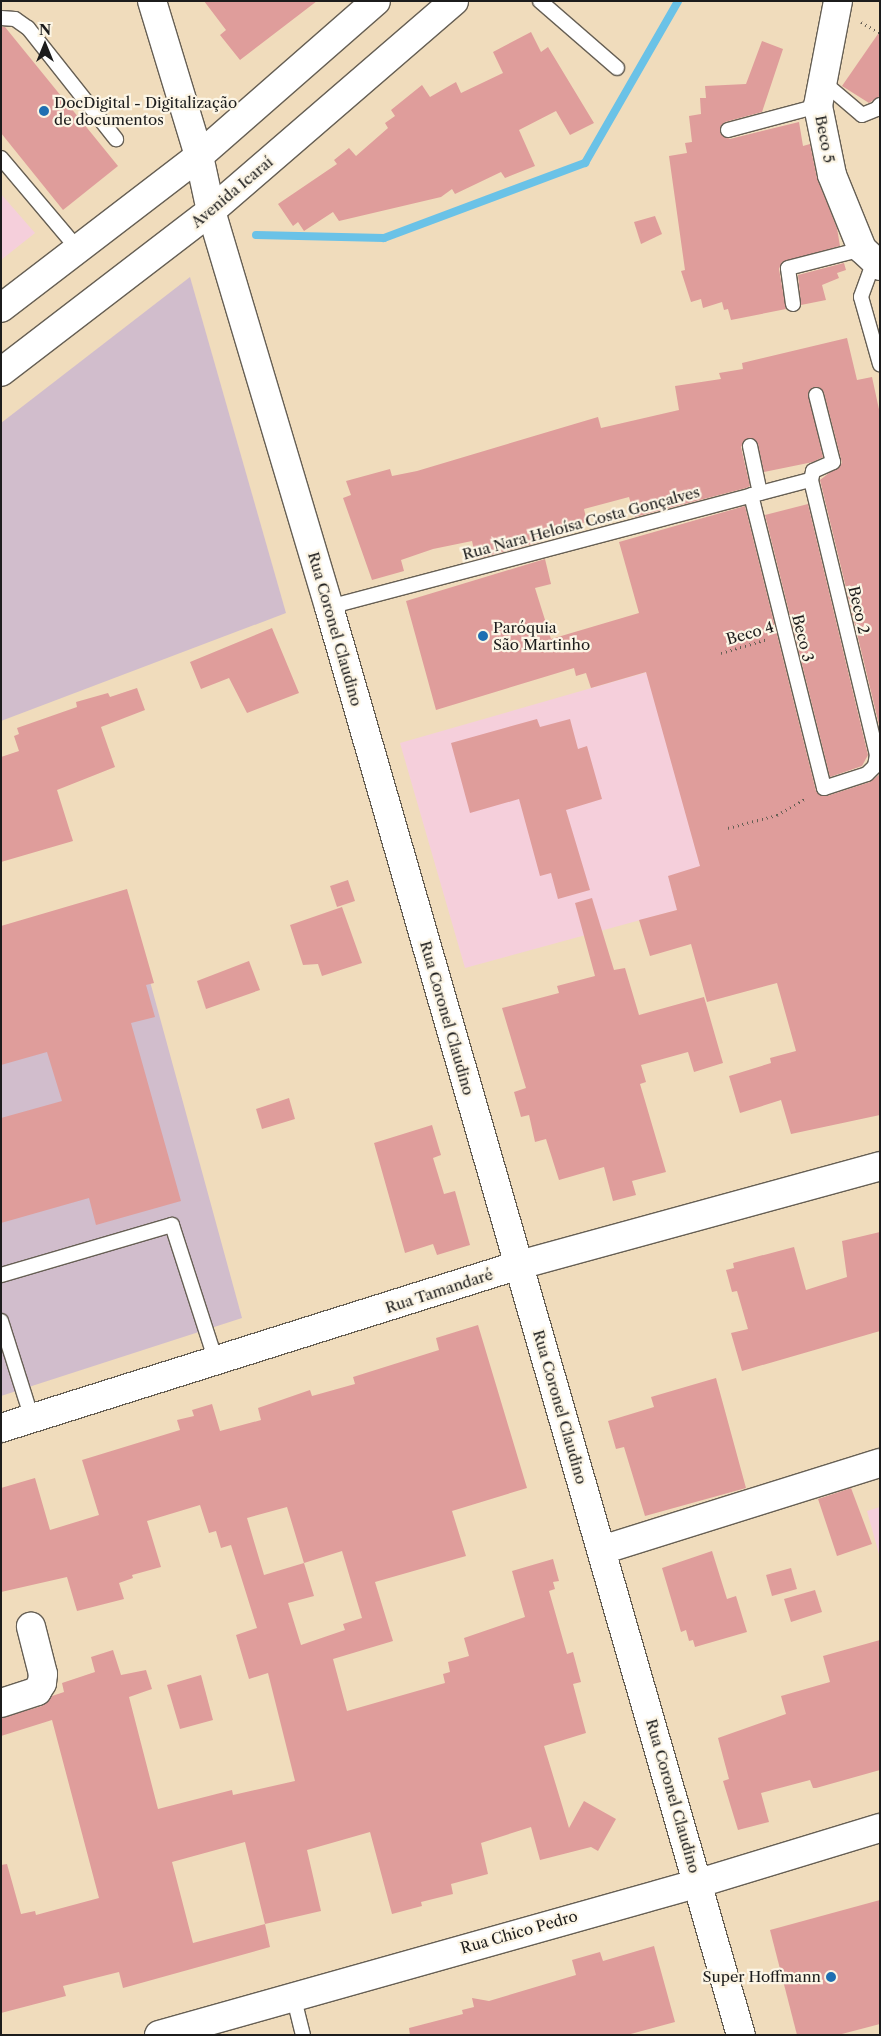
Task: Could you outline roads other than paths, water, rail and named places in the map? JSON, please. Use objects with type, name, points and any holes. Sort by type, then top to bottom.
[{"type":"street","name":"Rua Coronel Claudino","points":[[152,1],[199,156],[212,212],[329,607],[699,1882],[741,2035]]},
{"type":"street","points":[[3,303],[78,249],[199,156],[376,1]]},
{"type":"street","name":"Avenida Icaraí","points":[[1,372],[212,212],[454,1]]},
{"type":"street","name":"Beco 5","points":[[838,1],[820,93],[832,176],[872,259]]},
{"type":"street","name":"Rua Tamandaré","points":[[1,1428],[519,1265],[880,1166]]},
{"type":"street","points":[[602,1550],[880,1463]]},
{"type":"street","points":[[1,1703],[37,1691],[42,1683],[43,1674],[31,1627]]},
{"type":"street","name":"Rua Chico Pedro","points":[[159,2035],[293,1995],[699,1882],[880,1828]]},
{"type":"lane","points":[[540,1],[617,68]]},
{"type":"lane","points":[[1,18],[15,19],[28,28],[116,139]]},
{"type":"lane","points":[[728,130],[820,93],[862,115],[877,109],[880,105]]},
{"type":"lane","points":[[1,158],[78,249]]},
{"type":"lane","points":[[793,304],[788,268],[872,259],[861,297],[880,364]]},
{"type":"lane","points":[[811,480],[812,470],[833,462],[816,395]]},
{"type":"lane","name":"Beco 3","points":[[750,446],[756,494],[785,635],[824,788]]},
{"type":"lane","name":"Rua Nara Heloísa Costa Gonçalves","points":[[329,607],[811,480]]},
{"type":"lane","name":"Beco 2","points":[[811,480],[877,755],[876,766],[867,774],[824,788]]},
{"type":"lane","points":[[1,1275],[172,1225],[216,1361]]},
{"type":"lane","points":[[1,1321],[32,1419]]},
{"type":"lane","points":[[293,1995],[303,2035]]},
{"type":"waterway","points":[[256,235],[384,238],[585,163],[678,1]]},
{"type":"place","name":"DocDigital - Digitalização de documentos","points":[[44,111]]},
{"type":"place","name":"Paróquia São Martinho","points":[[483,636]]},
{"type":"place","name":"Super Hoffmann","points":[[831,1977]]}]
